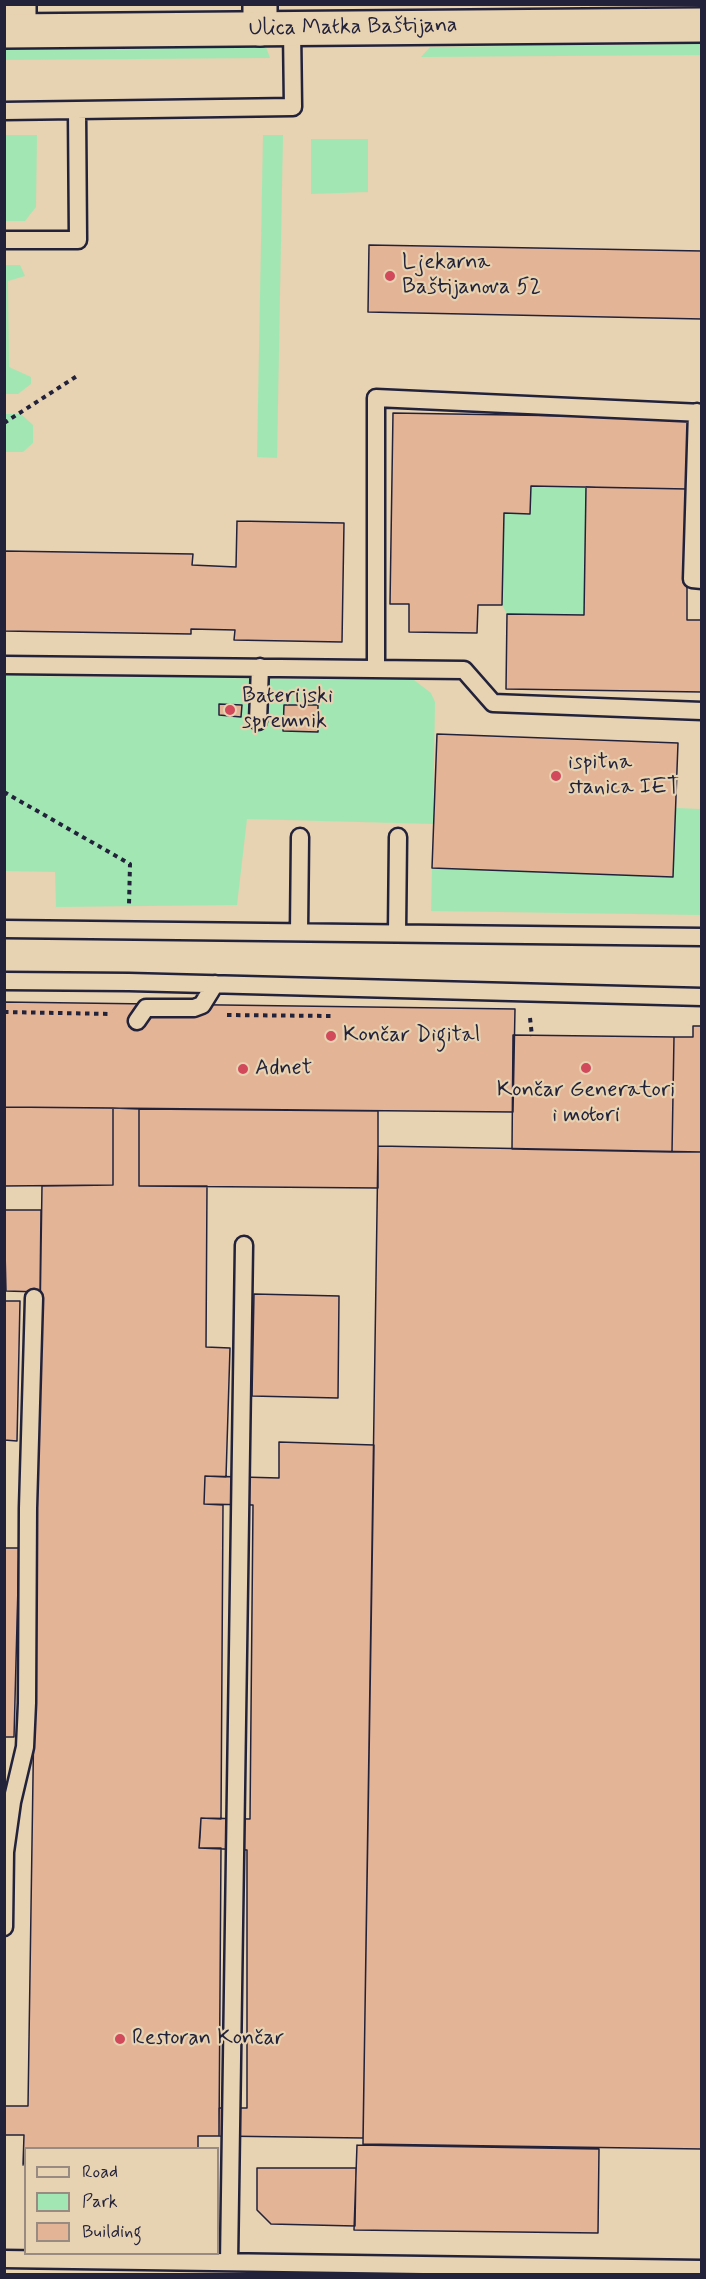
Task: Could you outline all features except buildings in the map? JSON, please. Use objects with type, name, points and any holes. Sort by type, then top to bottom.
[{"type":"street","name":"Ulica Matka Baštijana","points":[[14,22],[271,21],[507,16],[702,25]]},
{"type":"lane","points":[[4,111],[293,107],[271,21]]},
{"type":"lane","points":[[4,240],[78,240],[77,111]]},
{"type":"lane","points":[[376,669],[376,398],[699,412],[692,579],[702,580]]},
{"type":"lane","points":[[4,665],[464,670],[493,703],[702,711]]},
{"type":"lane","points":[[258,722],[260,667]]},
{"type":"lane","points":[[299,932],[300,837]]},
{"type":"lane","points":[[397,933],[398,837]]},
{"type":"lane","points":[[4,929],[702,937]]},
{"type":"lane","points":[[4,981],[215,984],[702,997]]},
{"type":"lane","points":[[138,1018],[146,1008],[194,1008],[202,1005],[215,984]]},
{"type":"lane","points":[[229,2262],[244,1245]]},
{"type":"lane","points":[[4,1927],[5,1852],[12,1802],[25,1747],[27,1714],[28,1508],[34,1298]]},
{"type":"lane","points":[[4,2259],[229,2262],[309,2269],[702,2269]]},
{"type":"path","points":[[4,423],[77,376]]},
{"type":"path","points":[[4,792],[130,864],[128,909]]},
{"type":"path","points":[[4,1012],[138,1018]]},
{"type":"path","points":[[221,1015],[337,1017]]},
{"type":"path","points":[[532,1024],[532,1036]]},
{"type":"green space","points":[[702,44],[701,55],[421,57],[430,47]]},
{"type":"green space","points":[[266,47],[270,58],[5,60],[5,49]]},
{"type":"green space","points":[[5,135],[37,135],[36,207],[25,221],[5,221]]},
{"type":"green space","points":[[263,135],[283,135],[277,458],[257,457]]},
{"type":"green space","points":[[311,139],[368,139],[368,192],[311,194]]},
{"type":"green space","points":[[5,265],[20,265],[25,276],[8,281],[9,367],[31,377],[31,384],[18,394],[5,394]]},
{"type":"green space","points":[[5,414],[21,414],[33,425],[33,443],[23,452],[5,452]]},
{"type":"green space","points":[[531,486],[586,487],[584,615],[507,614],[502,605],[504,513],[530,514]]},
{"type":"green space","points":[[5,676],[414,680],[431,693],[435,702],[433,824],[247,819],[237,905],[56,907],[55,872],[5,871]]},
{"type":"green space","points":[[676,808],[701,809],[701,915],[431,911],[432,868],[673,877]]},
{"type":"place","name":"Ljekarna Baštijanova 52","points":[[390,276]]},
{"type":"place","name":"Baterijski spremnik","points":[[230,710]]},
{"type":"place","name":"ispitna stanica IET","points":[[556,776]]},
{"type":"place","name":"Končar Digital","points":[[331,1036]]},
{"type":"place","name":"Končar Generatori i motori","points":[[586,1068]]},
{"type":"place","name":"Adnet","points":[[243,1069]]},
{"type":"place","name":"Restoran Končar","points":[[120,2039]]}]
